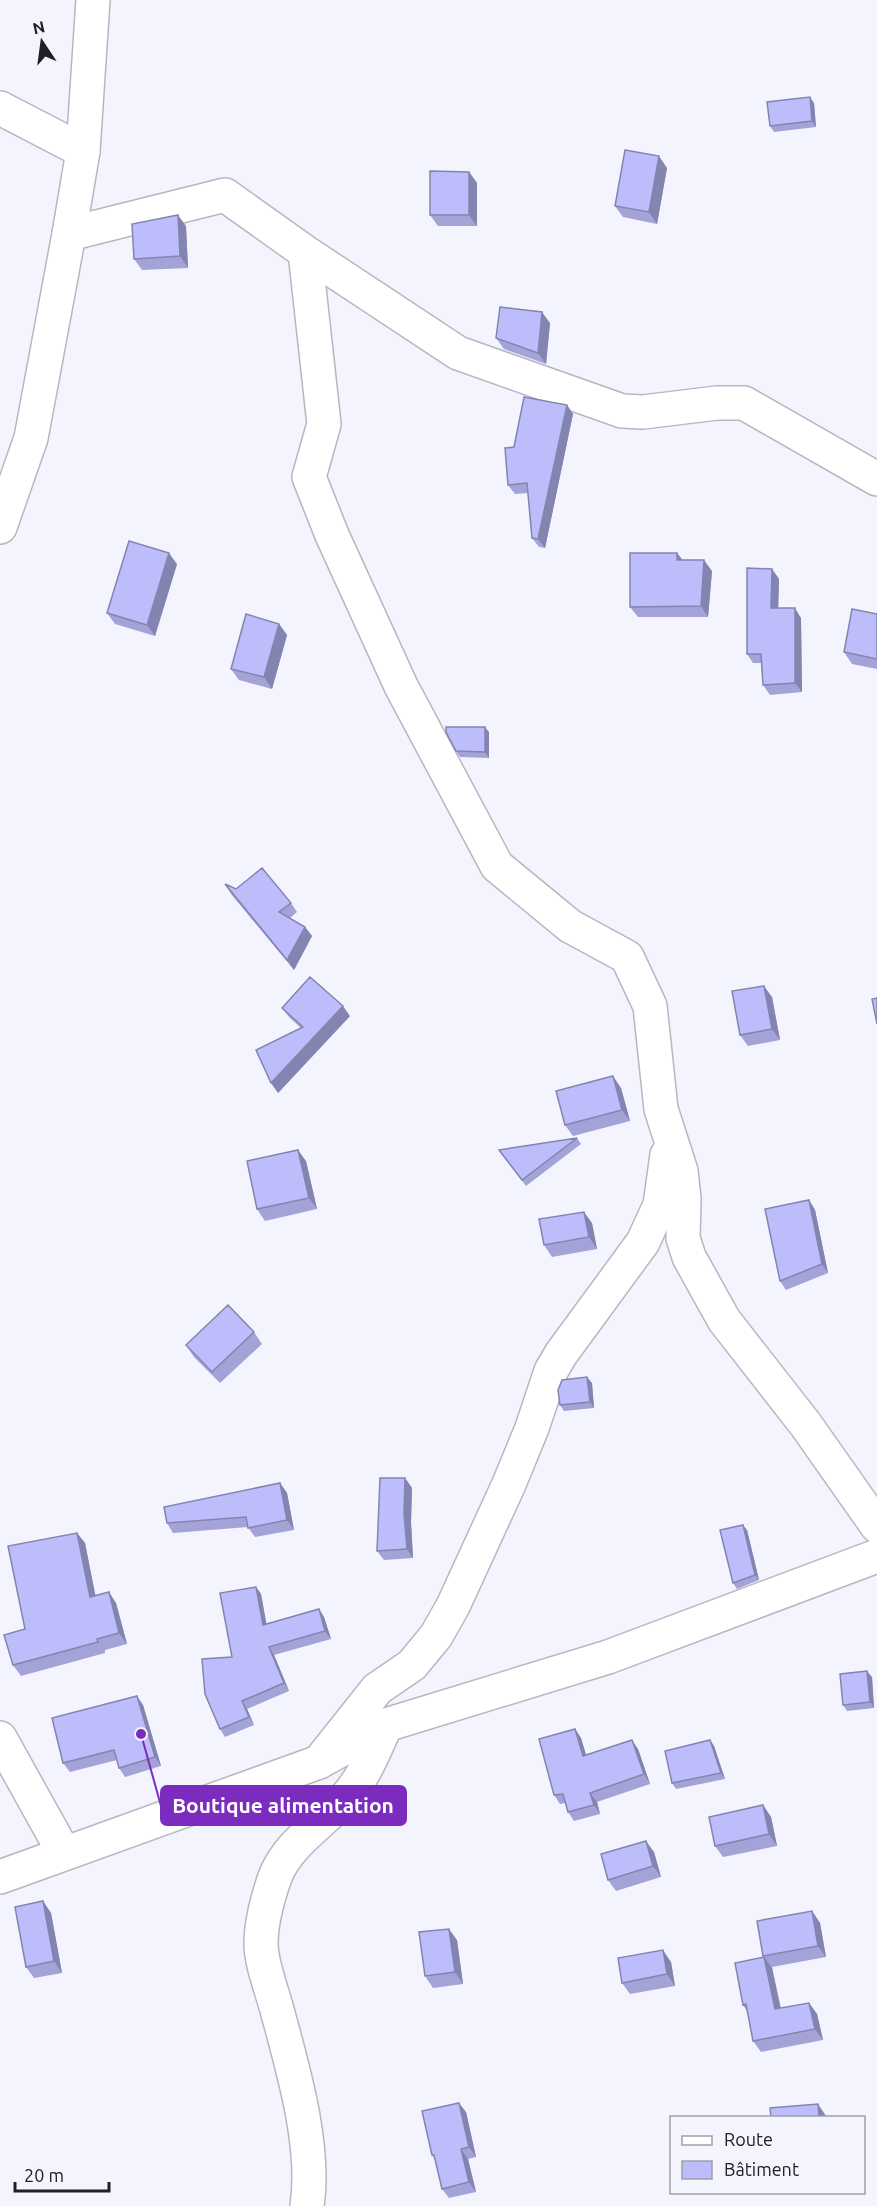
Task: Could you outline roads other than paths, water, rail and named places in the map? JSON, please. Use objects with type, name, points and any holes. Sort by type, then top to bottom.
[{"type":"street","points":[[0,527],[31,438],[69,234],[83,151],[93,0]]},
{"type":"street","points":[[0,108],[83,151]]},
{"type":"street","points":[[69,234],[225,195],[305,252],[458,353],[622,411],[643,412],[717,403],[744,403],[877,479]]},
{"type":"street","points":[[305,252],[324,424],[309,477],[332,534],[401,686],[497,866],[570,926],[627,957],[650,1006],[661,1109],[681,1171],[684,1199],[683,1238],[689,1257],[724,1320],[806,1425],[877,1526]]},
{"type":"street","points":[[319,1762],[377,1689],[411,1665],[436,1636],[453,1606],[509,1484],[532,1428],[551,1371],[561,1354],[630,1263],[660,1205],[669,1137]]},
{"type":"street","points":[[0,1877],[319,1762],[386,1725],[608,1657],[877,1556]]},
{"type":"street","points":[[308,2206],[311,2182],[309,2158],[292,2065],[261,1945],[266,1911],[276,1876],[285,1858],[348,1795],[370,1761],[386,1725]]},
{"type":"street","points":[[0,1738],[58,1856]]},
{"type":"place","name":"Boutique alimentation","points":[[141,1734]]}]
